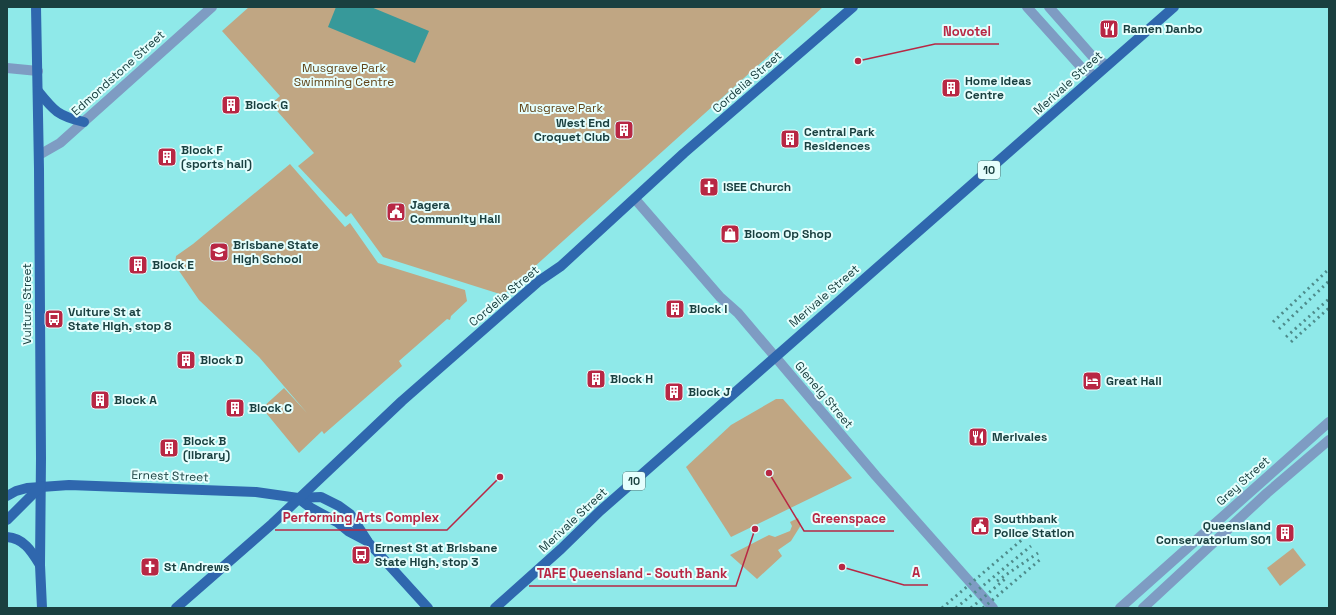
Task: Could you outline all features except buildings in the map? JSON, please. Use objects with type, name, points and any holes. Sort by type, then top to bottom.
[{"type":"main road","name":"Vulture Street","points":[[36,7],[39,155],[41,605]]},
{"type":"main road","name":"Cordelia Street","points":[[176,608],[263,532],[402,401],[539,282],[561,266],[684,153],[853,7]]},
{"type":"main road","name":"Merivale Street","points":[[495,608],[561,549],[600,511],[1174,7]]},
{"type":"main road","points":[[38,92],[57,113],[70,119],[84,122]]},
{"type":"main road","name":"Ernest Street","points":[[7,496],[16,491],[41,486],[69,485],[256,492],[298,498],[321,497],[339,506],[350,514],[368,542],[428,608]]},
{"type":"main road","points":[[7,520],[41,486]]},
{"type":"main road","name":"Ernest Street","points":[[298,498],[311,508],[337,522],[348,531],[368,542]]},
{"type":"main road","points":[[7,537],[15,538],[23,543],[40,564]]},
{"type":"street","name":"Edmondstone Street","points":[[39,155],[60,143],[212,7]]},
{"type":"street","points":[[1027,7],[1081,67],[1095,76]]},
{"type":"street","points":[[1049,7],[1093,57],[1107,65]]},
{"type":"street","points":[[7,68],[38,71]]},
{"type":"street","name":"Glenelg Street","points":[[635,199],[720,297],[738,313],[876,476],[993,608]]},
{"type":"street","name":"Grey Street","points":[[1120,608],[1329,422]]},
{"type":"street","points":[[1143,608],[1267,493],[1329,440]]},
{"type":"green space","name":"Musgrave Park","points":[[249,7],[823,7],[503,295],[383,257],[351,213],[346,217],[298,166],[314,153],[271,104],[280,96],[222,31]]},
{"type":"green space","points":[[290,164],[345,227],[350,223],[378,263],[465,290],[467,301],[451,316],[450,320],[447,319],[399,361],[402,366],[324,434],[322,431],[299,453],[262,408],[284,388],[307,413],[259,357],[199,300],[175,265],[176,256],[193,244]]},
{"type":"green space","points":[[776,399],[783,399],[852,478],[731,537],[686,467],[731,425]]},
{"type":"green space","points":[[798,518],[801,525],[791,541],[778,550],[782,556],[757,579],[730,555],[769,535],[775,537],[790,531],[792,526],[790,522]]},
{"type":"green space","points":[[1293,548],[1306,565],[1280,586],[1267,568]]},
{"type":"water","points":[[336,7],[371,7],[429,31],[415,63],[328,27]]},
{"type":"railway","points":[[1273,322],[1329,269]]},
{"type":"railway","points":[[1279,329],[1329,281]]},
{"type":"railway","points":[[1286,337],[1329,299]]},
{"type":"railway","points":[[1291,342],[1329,308]]},
{"type":"railway","points":[[942,608],[1024,538]]},
{"type":"railway","points":[[956,608],[1031,546]]},
{"type":"railway","points":[[997,581],[1038,553]]},
{"type":"railway","points":[[983,608],[1042,558]]},
{"type":"railway","points":[[971,608],[1005,579]]},
{"type":"place","name":"Ramen Danbo","points":[[1109,29]]},
{"type":"place","name":"Novotel","points":[[858,61]]},
{"type":"place","name":"Home Ideas Centre","points":[[951,88]]},
{"type":"place","name":"Block G","points":[[231,105]]},
{"type":"place","name":"West End Croquet Club","points":[[624,130]]},
{"type":"place","name":"Central Park Residences","points":[[790,139]]},
{"type":"place","name":"Block F (sports hall)","points":[[167,157]]},
{"type":"place","name":"iSEE Church","points":[[709,187]]},
{"type":"place","name":"Jagera Community Hall","points":[[396,212]]},
{"type":"place","name":"Bloom Op Shop","points":[[730,234]]},
{"type":"place","name":"Brisbane State High School","points":[[219,252]]},
{"type":"place","name":"Block E","points":[[138,265]]},
{"type":"place","name":"Block I","points":[[675,309]]},
{"type":"place","name":"Vulture St at State High, stop 8","points":[[54,319]]},
{"type":"place","name":"Block D","points":[[186,360]]},
{"type":"place","name":"Block H","points":[[596,379]]},
{"type":"place","name":"Great Hall","points":[[1092,381]]},
{"type":"place","name":"Block J","points":[[674,392]]},
{"type":"place","name":"Block A","points":[[100,400]]},
{"type":"place","name":"Block C","points":[[235,408]]},
{"type":"place","name":"Merivales","points":[[978,437]]},
{"type":"place","name":"Block B (library)","points":[[169,448]]},
{"type":"place","name":"Greenspace","points":[[769,473]]},
{"type":"place","name":"Performing Arts Complex","points":[[500,477]]},
{"type":"place","name":"Southbank Police Station","points":[[980,526]]},
{"type":"place","name":"TAFE Queensland - South Bank","points":[[755,529]]},
{"type":"place","name":"Queensland Conservatorium S01","points":[[1285,533]]},
{"type":"place","name":"Ernest St at Brisbane State High, stop 3","points":[[361,555]]},
{"type":"place","name":"St Andrews","points":[[150,567]]},
{"type":"place","name":"A","points":[[842,567]]},
{"type":"park label","name":"Musgrave Park Swimming Centre","points":[[344,75]]}]
